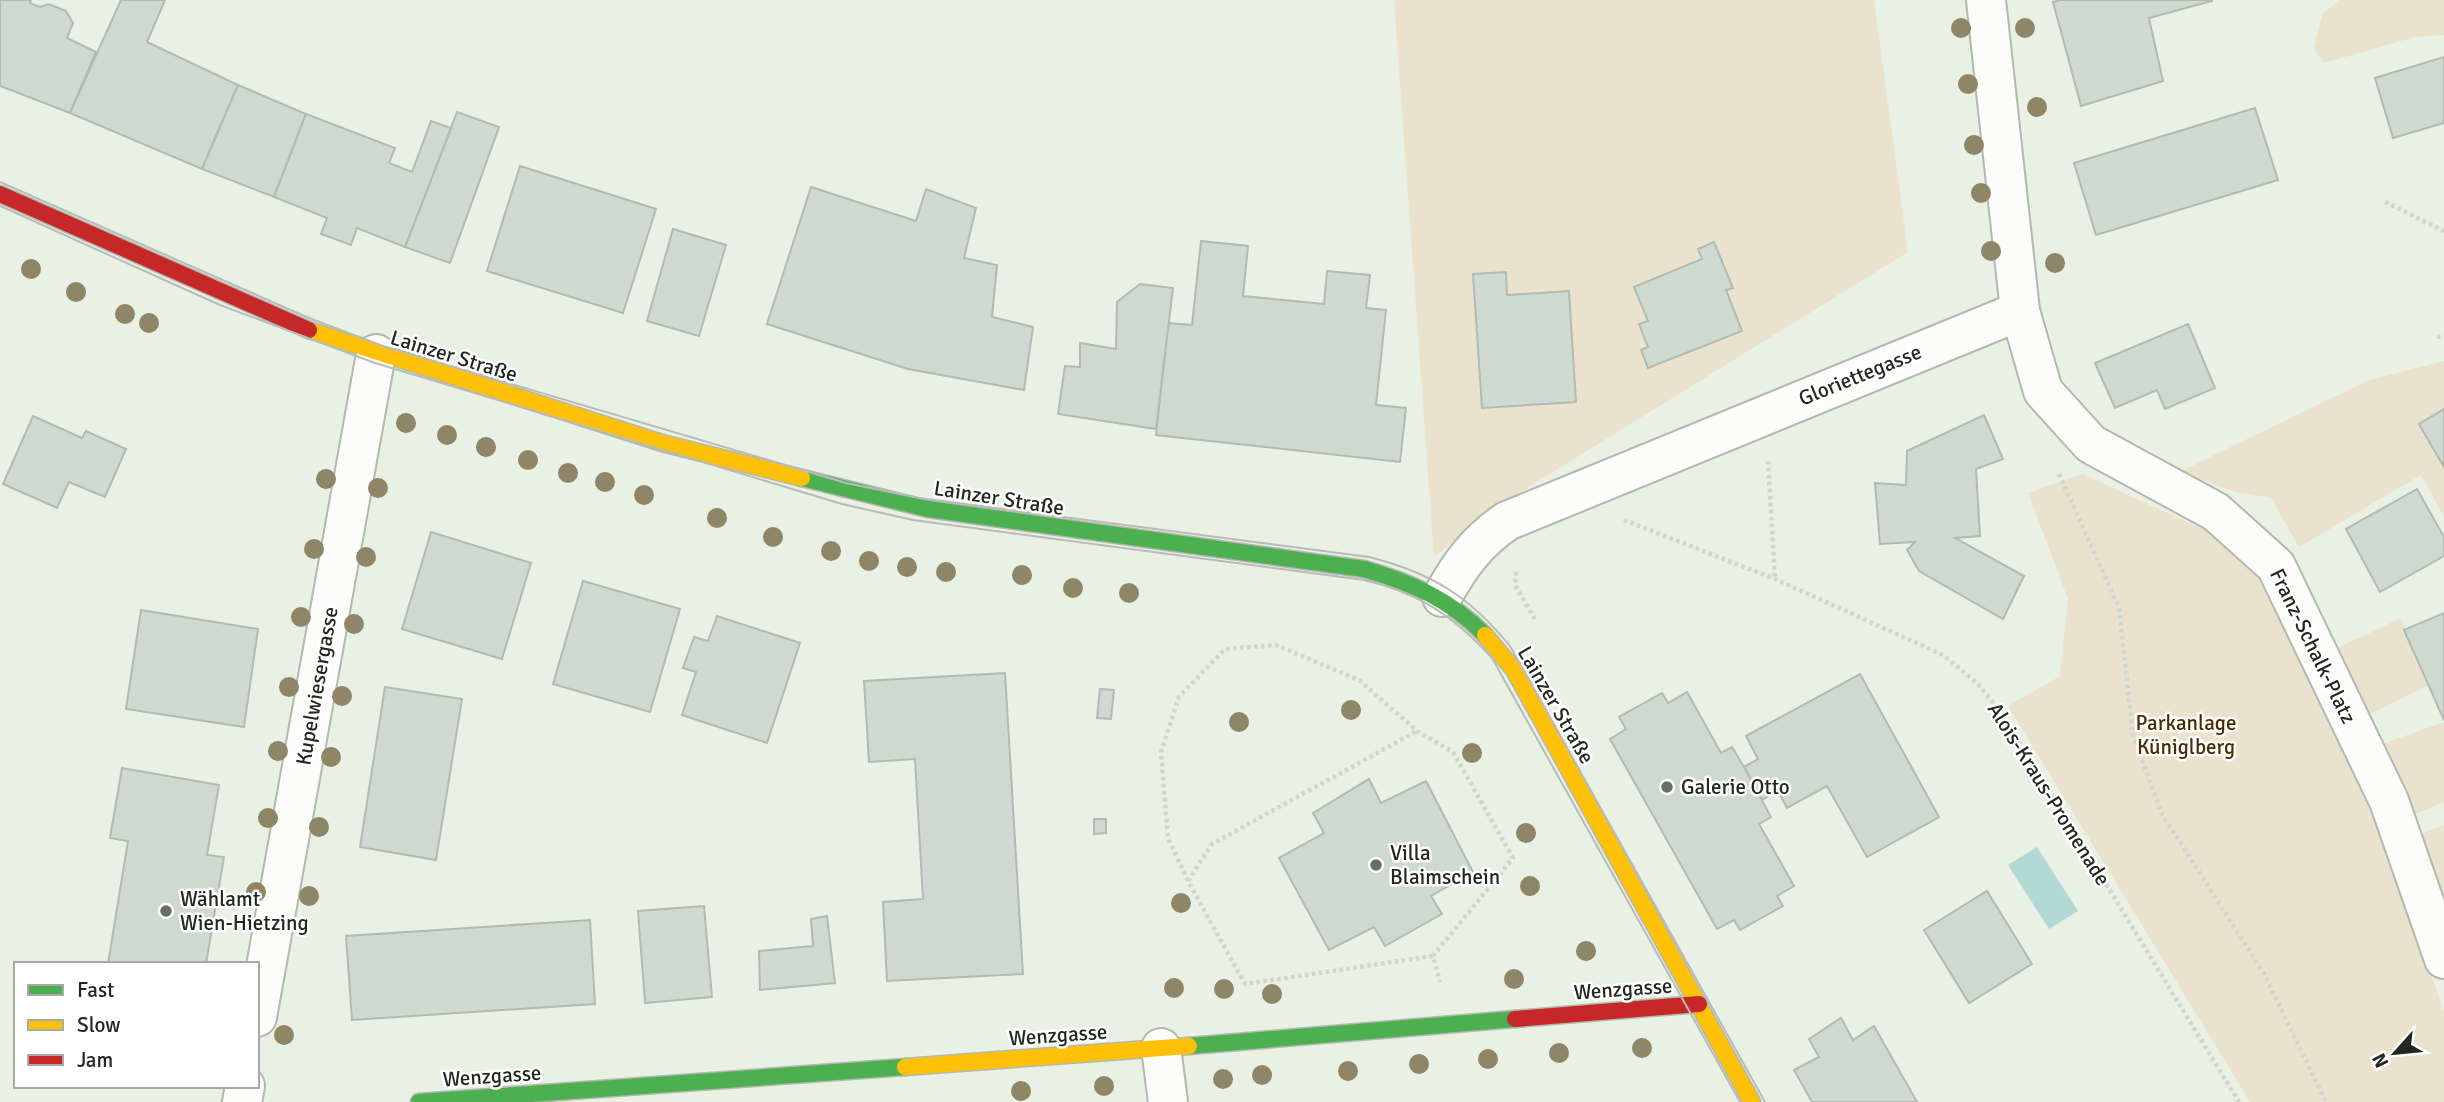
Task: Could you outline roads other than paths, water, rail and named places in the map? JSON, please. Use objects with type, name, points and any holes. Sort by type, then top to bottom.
[{"type":"main road","name":"Lainzer Straße","points":[[0,194],[306,329],[376,354],[662,443],[928,509],[1364,569],[1403,578],[1442,597],[1478,626],[1514,670],[1752,1102]]},
{"type":"main road","name":"Wenzgasse","points":[[419,1102],[1161,1048],[1699,1004]]},
{"type":"street","points":[[1986,0],[2020,311]]},
{"type":"street","name":"Gloriettegasse","points":[[1442,597],[1466,556],[1484,537],[1507,521],[1564,495],[2020,311]]},
{"type":"street","name":"Franz-Schalk-Platz","points":[[2020,311],[2043,391],[2091,444],[2216,512],[2276,566],[2389,801],[2444,959]]},
{"type":"street","name":"Kupelwiesergasse","points":[[259,1006],[376,354]]},
{"type":"street","points":[[1161,1048],[1168,1102]]},
{"type":"water","points":[[2037,847],[2078,911],[2049,929],[2008,865]]},
{"type":"tram line","points":[[0,182],[309,318],[383,346],[846,483],[919,498],[1369,557],[1430,579],[1480,613],[1510,646],[1765,1102]]},
{"type":"tram line","points":[[0,206],[220,305],[375,363],[842,504],[913,520],[1364,580],[1402,591],[1418,599],[1449,618],[1492,658],[1740,1102]]},
{"type":"place","name":"Galerie Otto","points":[[1667,787]]},
{"type":"place","name":"Villa Blaimschein","points":[[1376,865]]},
{"type":"place","name":"Wählamt Wien-Hietzing","points":[[166,911]]},
{"type":"park label","name":"Parkanlage Küniglberg","points":[[2186,735]]}]
